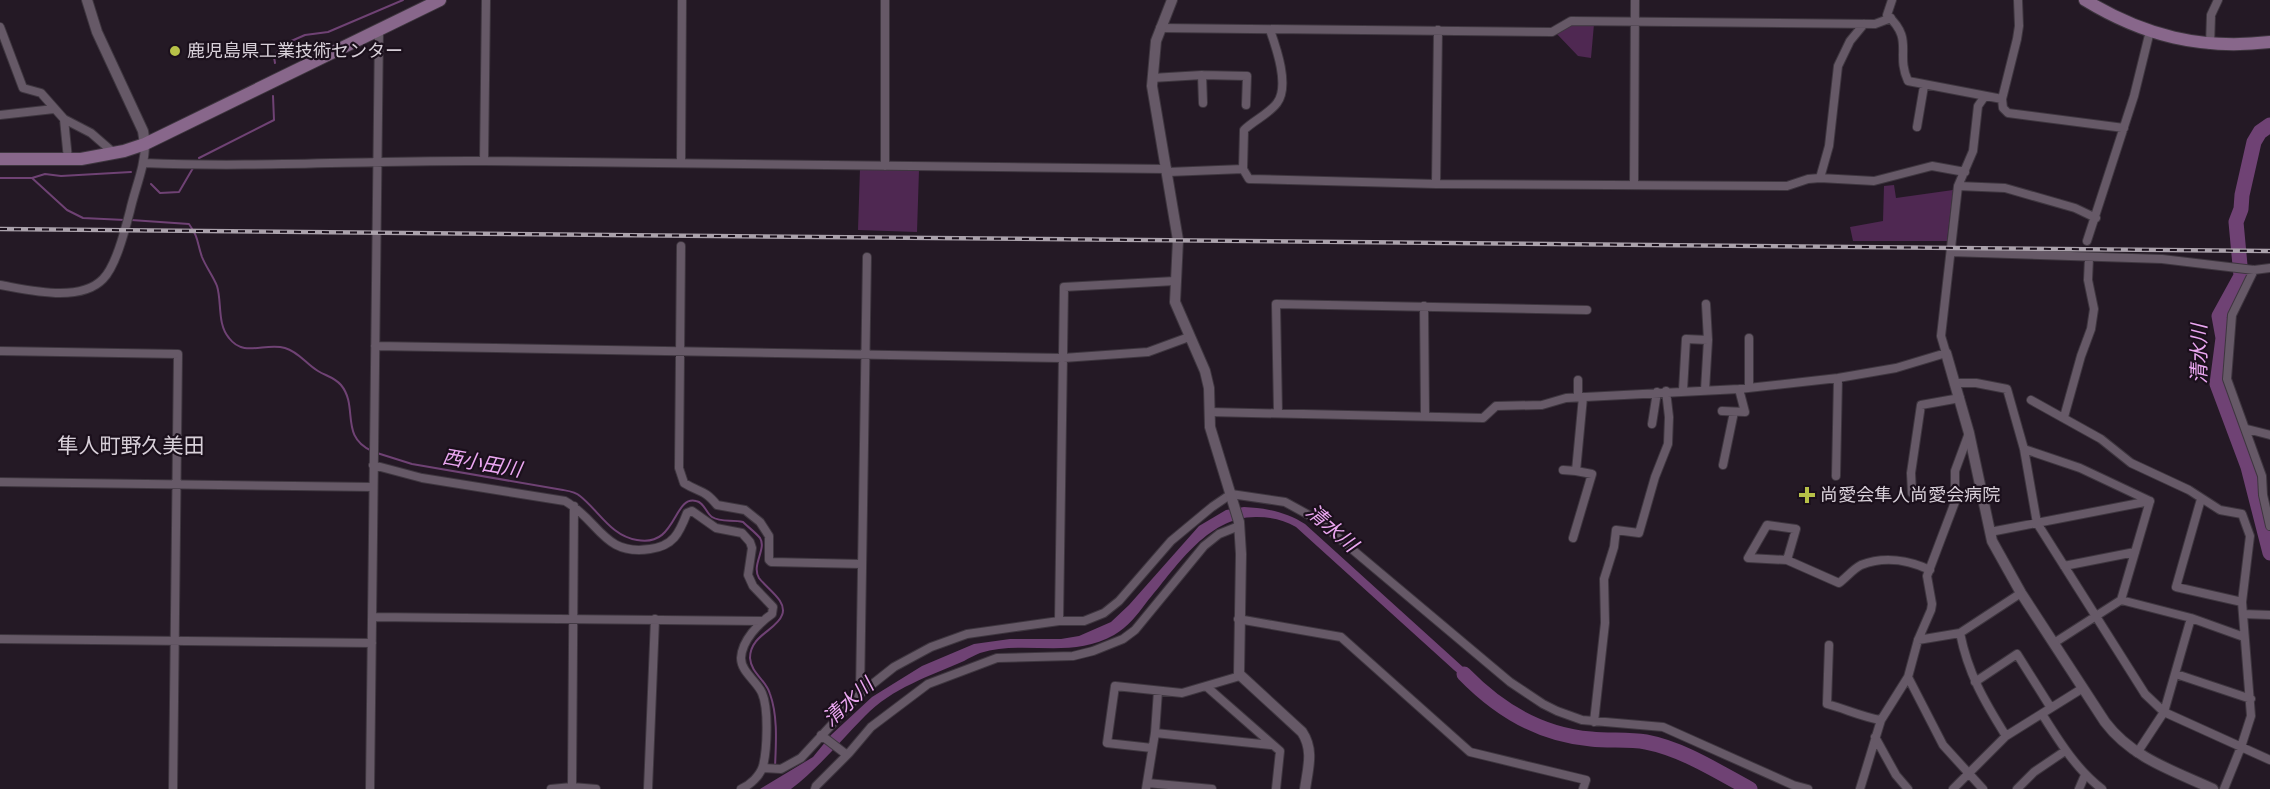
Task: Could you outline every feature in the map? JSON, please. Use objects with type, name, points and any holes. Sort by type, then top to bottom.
[{"type":"main road","points":[[0,159],[81,159],[145,144],[440,0]]},
{"type":"main road","points":[[2085,0],[2112,16],[2173,38],[2210,45],[2269,44]]},
{"type":"street","points":[[0,285],[68,294],[93,286],[107,274],[120,244],[144,163],[145,144],[143,130],[97,32],[87,0]]},
{"type":"street","points":[[484,161],[486,0]]},
{"type":"street","points":[[681,162],[682,0]]},
{"type":"street","points":[[885,0],[885,166]]},
{"type":"street","points":[[1172,0],[1160,28],[1154,51],[1152,78],[1178,240],[1175,302],[1188,337],[1205,371],[1209,388],[1209,412],[1213,440],[1239,524],[1241,554],[1238,619],[1240,676],[1270,701],[1309,741],[1311,752],[1305,789]]},
{"type":"street","points":[[1634,185],[1635,0]]},
{"type":"street","points":[[1892,0],[1887,15],[1898,25],[1903,34],[1904,73],[1908,81],[1924,86],[2002,99]]},
{"type":"street","points":[[2018,0],[2018,33],[2002,99],[2003,108],[2008,113],[2124,128]]},
{"type":"street","points":[[2210,45],[2211,15],[2218,0]]},
{"type":"street","points":[[1160,28],[1552,32],[1571,21],[1875,24],[1891,18]]},
{"type":"street","points":[[1820,178],[1829,146],[1838,66],[1850,40],[1864,24]]},
{"type":"street","points":[[0,27],[23,88],[41,93],[64,119],[91,133],[114,153]]},
{"type":"street","points":[[370,789],[379,30]]},
{"type":"street","points":[[1270,30],[1279,57],[1282,91],[1277,103],[1244,130],[1244,169],[1249,180],[1436,184],[1787,186],[1808,179],[1820,178],[1874,181],[1932,166],[1944,166],[1965,172]]},
{"type":"street","points":[[1436,184],[1438,30]]},
{"type":"street","points":[[2087,241],[2124,128],[2150,31]]},
{"type":"street","points":[[1152,78],[1202,75],[1247,76],[1246,105]]},
{"type":"street","points":[[1202,75],[1203,103]]},
{"type":"street","points":[[1917,127],[1924,86]]},
{"type":"street","points":[[1985,96],[1978,106],[1973,151],[1958,186],[1941,336],[1969,433],[1989,532],[2021,593],[2110,729],[2137,753],[2213,789]]},
{"type":"street","points":[[0,116],[54,109]]},
{"type":"street","points":[[64,119],[68,159]]},
{"type":"street","points":[[144,163],[196,165],[484,161],[681,162],[1167,170],[1244,169]]},
{"type":"street","points":[[1958,186],[2005,188],[2075,208],[2096,218]]},
{"type":"street","points":[[681,246],[679,468],[684,483],[705,491],[717,505],[741,508],[760,522],[770,536],[769,560],[771,562],[862,564]]},
{"type":"street","points":[[1951,252],[2162,259],[2254,270],[2270,268]]},
{"type":"street","points":[[860,694],[867,257]]},
{"type":"street","points":[[2064,417],[2091,329],[2094,309],[2088,280],[2089,258]]},
{"type":"street","points":[[2254,270],[2234,308],[2227,380],[2247,429],[2262,476],[2270,526]]},
{"type":"street","points":[[1059,621],[1064,287],[1175,281]]},
{"type":"street","points":[[1278,413],[1276,304],[1587,310]]},
{"type":"street","points":[[1705,390],[1708,340],[1706,304]]},
{"type":"street","points":[[1424,306],[1425,416]]},
{"type":"street","points":[[375,346],[1063,358],[1148,352],[1188,337]]},
{"type":"street","points":[[1749,338],[1749,387]]},
{"type":"street","points":[[1683,390],[1686,339],[1708,340]]},
{"type":"street","points":[[0,351],[178,354],[173,789]]},
{"type":"street","points":[[1209,412],[1483,418],[1496,406],[1542,405],[1566,398],[1683,390],[1738,389],[1838,378],[1896,368],[1946,353]]},
{"type":"street","points":[[1836,476],[1838,378]]},
{"type":"street","points":[[1576,471],[1581,397],[1578,380]]},
{"type":"street","points":[[1956,383],[1976,383],[2007,389],[2024,449],[2037,523],[2141,688],[2164,712],[2270,760]]},
{"type":"street","points":[[1722,411],[1744,412],[1738,389]]},
{"type":"street","points":[[1652,424],[1661,392]]},
{"type":"street","points":[[1594,722],[1605,623],[1604,579],[1614,547],[1616,530],[1639,534],[1654,477],[1668,444],[1669,417],[1661,392]]},
{"type":"street","points":[[1912,493],[1911,473],[1922,405],[1960,398]]},
{"type":"street","points":[[2031,400],[2101,439],[2131,463],[2189,490],[2225,512],[2242,514],[2250,536],[2242,602],[2251,699],[2250,723],[2224,789]]},
{"type":"street","points":[[1723,465],[1734,412]]},
{"type":"street","points":[[2247,429],[2270,435]]},
{"type":"street","points":[[1860,789],[1881,720],[1908,677],[1918,640],[1932,607],[1927,576],[1954,502],[1956,471],[1969,433]]},
{"type":"street","points":[[2024,449],[2080,468],[2150,501]]},
{"type":"street","points":[[373,463],[422,478],[566,501],[574,506],[602,536],[633,552],[663,547],[675,538],[687,513],[692,511],[716,528],[742,533],[752,548],[748,575],[753,586],[773,607],[772,614],[762,621],[744,646],[741,658],[744,669],[762,692],[765,702],[766,726],[763,768],[755,779],[741,789]]},
{"type":"street","points":[[1563,470],[1592,474],[1573,538]]},
{"type":"street","points":[[0,482],[373,487]]},
{"type":"street","points":[[763,768],[781,769],[801,758],[860,694],[894,667],[940,644],[967,634],[1059,621],[1084,621],[1104,613],[1126,594],[1171,541],[1212,507],[1232,498],[1286,502],[1316,519],[1510,682],[1557,711],[1594,722],[1637,723],[1663,727],[1793,785],[1808,789]]},
{"type":"street","points":[[2201,499],[2175,587],[2242,602]]},
{"type":"street","points":[[1989,532],[2150,501]]},
{"type":"street","points":[[2054,643],[2121,600],[2150,501]]},
{"type":"street","points":[[572,787],[574,506]]},
{"type":"street","points":[[813,788],[847,755],[871,727],[928,684],[997,658],[1073,656],[1123,639],[1135,630],[1204,546],[1219,534],[1239,524]]},
{"type":"street","points":[[1787,560],[1796,529],[1767,525],[1748,558],[1787,560],[1839,583],[1860,566],[1880,561],[1905,561],[1930,570]]},
{"type":"street","points":[[2064,566],[2135,552]]},
{"type":"street","points":[[1918,640],[1959,633],[2021,593]]},
{"type":"street","points":[[2121,600],[2191,618],[2244,637]]},
{"type":"street","points":[[2243,614],[2270,615]]},
{"type":"street","points":[[373,617],[762,621]]},
{"type":"street","points":[[2137,753],[2164,712],[2191,618]]},
{"type":"street","points":[[648,789],[655,619]]},
{"type":"street","points":[[1238,619],[1341,636],[1470,752],[1586,780],[1583,789]]},
{"type":"street","points":[[1959,633],[1966,662],[1984,702],[2006,736]]},
{"type":"street","points":[[0,639],[372,643]]},
{"type":"street","points":[[1829,645],[1827,704],[1853,711],[1864,718],[1881,720]]},
{"type":"street","points":[[1975,682],[2017,654],[2052,708]]},
{"type":"street","points":[[2176,675],[2251,699]]},
{"type":"street","points":[[1152,747],[1107,743],[1115,686],[1182,693],[1240,676]]},
{"type":"street","points":[[1908,677],[1943,745],[1983,789]]},
{"type":"street","points":[[1207,687],[1280,751],[1276,789]]},
{"type":"street","points":[[1953,789],[2006,736],[2083,688]]},
{"type":"street","points":[[1158,692],[1147,786],[1212,789]]},
{"type":"street","points":[[2042,714],[2065,751],[2085,775],[2102,789]]},
{"type":"street","points":[[1155,733],[1272,745]]},
{"type":"street","points":[[821,735],[847,755]]},
{"type":"street","points":[[1875,737],[1896,775],[1908,789]]},
{"type":"street","points":[[2017,789],[2034,772],[2065,751]]},
{"type":"street","points":[[2079,789],[2085,775]]},
{"type":"street","points":[[551,789],[572,787],[596,789]]},
{"type":"shaded area","points":[[1572,24],[1594,24],[1591,58],[1578,56],[1556,33]]},
{"type":"shaded area","points":[[860,168],[919,170],[917,232],[858,230]]},
{"type":"shaded area","points":[[1894,185],[1896,198],[1953,190],[1947,241],[1853,241],[1850,227],[1883,221],[1884,186]]},
{"type":"shaded area","points":[[1244,507],[1276,511],[1305,524],[1474,677],[1478,688],[1454,670],[1296,527],[1267,518],[1239,519],[1223,525],[1194,547],[1132,620],[1114,635],[1081,646],[997,649],[978,654],[899,690],[887,698],[865,716],[820,763],[791,789],[760,789],[813,757],[831,735],[872,697],[922,666],[974,644],[1010,639],[1061,639],[1079,636],[1111,622],[1199,526],[1226,510]]},
{"type":"waterway","points":[[275,63],[274,57],[280,48],[289,42],[305,35],[328,32],[403,0]]},
{"type":"waterway","points":[[199,158],[274,120],[273,96]]},
{"type":"waterway","name":"清水川","points":[[2270,125],[2260,132],[2254,142],[2241,209],[2236,222],[2241,276],[2219,316],[2223,338],[2217,384],[2248,467],[2270,553]]},
{"type":"waterway","points":[[151,184],[160,193],[179,192],[193,168]]},
{"type":"waterway","points":[[0,178],[32,178],[45,174],[61,176],[131,172]]},
{"type":"waterway","name":"西小田川","points":[[32,178],[67,210],[83,218],[125,220]]},
{"type":"waterway","name":"西小田川","points":[[131,220],[189,224],[217,286],[221,320],[229,338],[241,347],[285,348],[321,373],[333,378],[346,394],[352,429],[356,437],[362,445],[372,451]]},
{"type":"waterway","name":"西小田川","points":[[377,453],[412,464],[574,493],[587,502],[620,534],[637,540],[650,540],[660,536],[689,501],[699,502],[716,519],[743,522],[762,542],[757,573],[779,600],[783,610],[775,625],[754,644],[750,658],[753,668],[768,689],[773,702],[776,730],[775,767]]},
{"type":"waterway","name":"清水川","points":[[1464,674],[1491,699],[1538,726],[1572,737],[1639,741],[1660,745],[1700,762],[1750,789]]},
{"type":"railway","points":[[0,229],[2270,251]]},
{"type":"place","name":"鹿児島県工業技術センター","points":[[175,51]]},
{"type":"place","name":"尚愛会隼人尚愛会病院","points":[[1807,495]]},
{"type":"district","name":"隼人町野久美田","points":[[131,446]]}]
